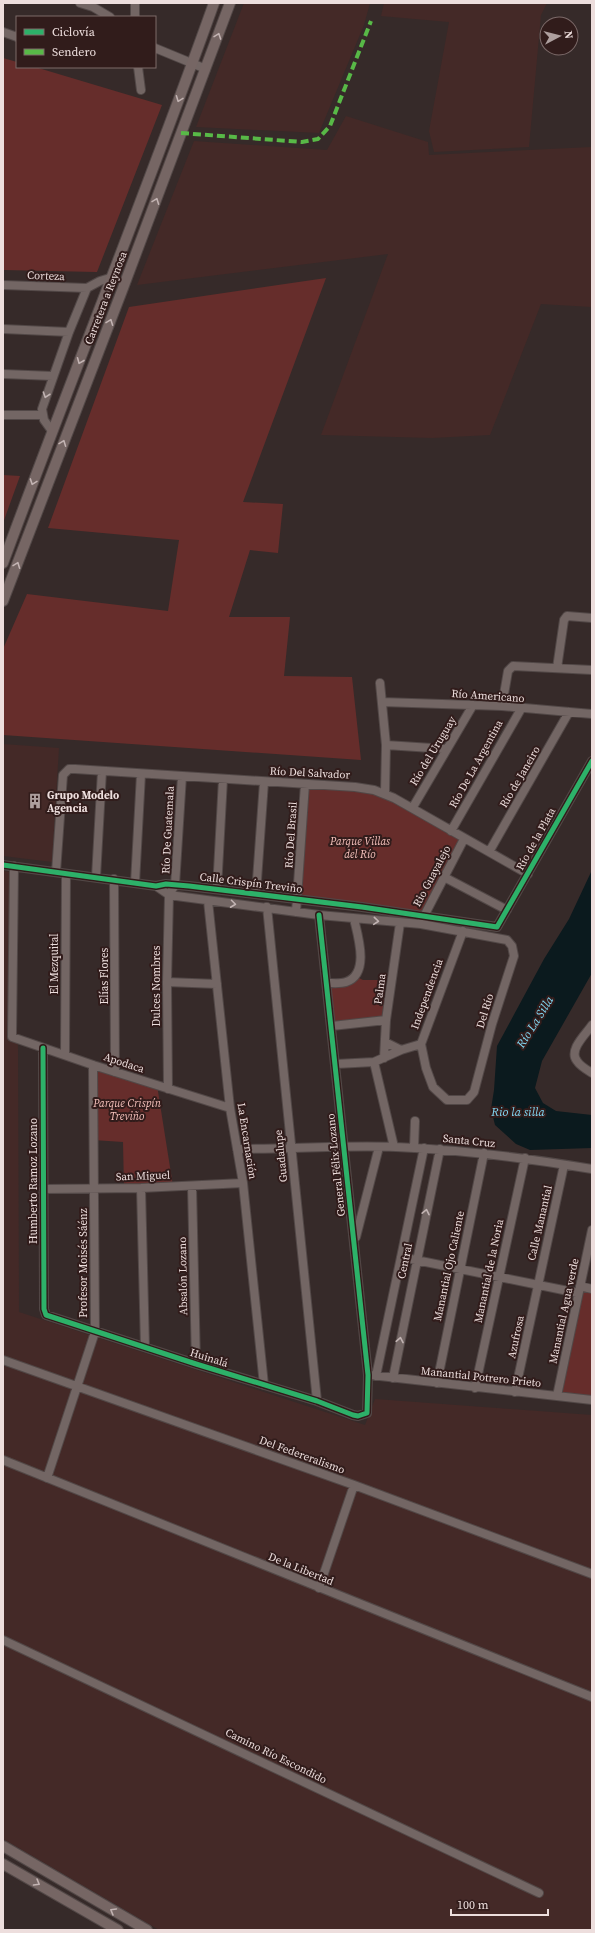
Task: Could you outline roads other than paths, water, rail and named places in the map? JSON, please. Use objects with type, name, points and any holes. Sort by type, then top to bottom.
[{"type":"main road","name":"Carretera a Reynosa","points":[[3,563],[52,431],[113,277],[214,3]]},
{"type":"main road","name":"Carretera a Reynosa","points":[[3,602],[230,3]]},
{"type":"main road","points":[[123,288],[120,268],[124,247]]},
{"type":"main road","points":[[3,1846],[147,1930]]},
{"type":"main road","points":[[3,1864],[118,1930]]},
{"type":"main road","points":[[52,1892],[59,1879]]},
{"type":"main road","points":[[85,1911],[92,1898]]},
{"type":"street","points":[[80,3],[108,16]]},
{"type":"street","points":[[135,3],[135,16]]},
{"type":"street","points":[[3,32],[16,37]]},
{"type":"street","points":[[156,48],[206,69]]},
{"type":"street","points":[[138,68],[140,90]]},
{"type":"street","points":[[52,431],[42,415],[43,405],[69,332],[87,288],[100,281],[113,277]]},
{"type":"street","name":"Corteza","points":[[3,285],[87,288]]},
{"type":"street","points":[[3,329],[69,332]]},
{"type":"street","points":[[3,374],[53,376]]},
{"type":"street","points":[[3,414],[42,415]]},
{"type":"street","points":[[557,668],[564,620],[567,616],[592,618]]},
{"type":"street","points":[[502,706],[510,668],[513,666],[592,670]]},
{"type":"street","points":[[380,683],[386,745],[385,794]]},
{"type":"street","name":"Río Americano","points":[[382,702],[502,706],[520,709],[592,714]]},
{"type":"street","name":"Río del Uruguay","points":[[413,807],[473,705]]},
{"type":"street","name":"Río De La Argentina","points":[[451,831],[520,709]]},
{"type":"street","name":"Río de Janeiro","points":[[489,852],[569,712]]},
{"type":"street","points":[[386,745],[447,749]]},
{"type":"street","name":"Río de la Plata","points":[[497,927],[592,761]]},
{"type":"street","name":"Río Del Salvador","points":[[56,872],[63,775],[69,769],[355,787],[385,794],[413,807],[464,839],[528,874]]},
{"type":"street","points":[[96,877],[102,771]]},
{"type":"street","points":[[135,883],[141,774]]},
{"type":"street","name":"Río De Guatemala","points":[[175,885],[182,776]]},
{"type":"street","points":[[217,889],[224,779]]},
{"type":"street","points":[[256,894],[264,782]]},
{"type":"street","name":"Río Del Brasil","points":[[296,912],[305,784]]},
{"type":"street","name":"Rio Guayalejo","points":[[421,924],[423,915],[464,839]]},
{"type":"street","name":"Calle Crispín Treviño","points":[[3,865],[114,879],[156,886],[175,885],[297,899],[423,915],[497,927]]},
{"type":"street","name":"Apodaca","points":[[14,866],[12,1037],[114,1072],[230,1108]]},
{"type":"street","name":"El Mezquital","points":[[65,1055],[66,874]]},
{"type":"street","points":[[444,877],[507,910]]},
{"type":"street","name":"Elías Flores","points":[[114,879],[114,1072]]},
{"type":"street","name":"Dulces Nombres","points":[[168,1089],[167,982],[169,895],[175,885]]},
{"type":"street","name":"Calle Crispín Treviño","points":[[156,886],[169,895],[319,915],[421,924],[507,940]]},
{"type":"street","name":"La Encarnación","points":[[208,900],[230,1108],[243,1183],[264,1385]]},
{"type":"street","name":"Guadalupe","points":[[267,908],[317,1401]]},
{"type":"street","name":"General Félix Lozano","points":[[319,915],[344,1148],[372,1375],[367,1413]]},
{"type":"street","points":[[327,983],[346,982],[352,979],[358,972],[360,949],[354,919]]},
{"type":"street","name":"Palma","points":[[384,1058],[386,1020],[400,923]]},
{"type":"street","name":"Independencia","points":[[463,931],[421,1044],[430,1080],[436,1091],[441,1096],[447,1100],[463,1101],[470,1098],[474,1092]]},
{"type":"street","name":"Del Río","points":[[474,1092],[492,1024],[514,956],[512,946],[507,940]]},
{"type":"street","points":[[167,982],[216,984]]},
{"type":"street","points":[[332,1026],[386,1020]]},
{"type":"street","points":[[592,1025],[577,1046],[574,1056],[577,1062],[592,1073]]},
{"type":"street","points":[[385,1042],[401,1050]]},
{"type":"street","points":[[336,1064],[374,1062],[401,1050],[421,1044]]},
{"type":"street","name":"Humberto Ramoz Lozano","points":[[43,1048],[44,1309],[46,1315]]},
{"type":"street","points":[[374,1062],[394,1147]]},
{"type":"street","name":"Profesor Moisés Sáénz","points":[[47,1478],[95,1332],[94,1065]]},
{"type":"street","points":[[414,1148],[415,1121]]},
{"type":"street","points":[[355,1243],[379,1147]]},
{"type":"street","name":"Santa Cruz","points":[[237,1149],[379,1147],[424,1148],[525,1158],[592,1169]]},
{"type":"street","name":"Central","points":[[372,1375],[401,1257],[424,1148]]},
{"type":"street","name":"Central","points":[[392,1378],[440,1149]]},
{"type":"street","name":"Manantial Ojo Caliente","points":[[437,1383],[484,1153]]},
{"type":"street","name":"Manantial de la Noria","points":[[475,1388],[525,1158]]},
{"type":"street","name":"Calle Manantial","points":[[537,1286],[564,1165]]},
{"type":"street","name":"San Miguel","points":[[43,1189],[141,1188],[243,1183]]},
{"type":"street","name":"Absalón Lozano","points":[[192,1186],[196,1364]]},
{"type":"street","points":[[141,1188],[145,1347]]},
{"type":"street","name":"Manantial Agua verde","points":[[557,1396],[592,1230]]},
{"type":"street","points":[[401,1257],[537,1286],[579,1290],[592,1289]]},
{"type":"street","name":"Azufrosa","points":[[515,1392],[537,1286]]},
{"type":"street","name":"Huinalá","points":[[46,1315],[95,1332],[317,1401],[353,1415],[358,1416],[367,1413]]},
{"type":"street","name":"Del Federeralismo","points":[[3,1360],[77,1385],[354,1485],[592,1574]]},
{"type":"street","name":"Manantial Potrero Prieto","points":[[372,1375],[475,1388],[592,1400]]},
{"type":"street","name":"De la Libertad","points":[[3,1460],[592,1697]]},
{"type":"street","points":[[319,1588],[354,1485]]},
{"type":"street","name":"Camino Río Escondido","points":[[3,1640],[539,1893]]},
{"type":"water","name":"Rio la silla","points":[[592,870],[592,973],[542,1061],[535,1088],[543,1103],[556,1111],[592,1115],[592,1148],[530,1150],[516,1144],[495,1125],[491,1109],[497,1046],[544,959],[569,919]]},
{"type":"place","name":"Grupo Modelo Agencia","points":[[35,801]]},
{"type":"park label","name":"Parque Villas del Río","points":[[360,847]]},
{"type":"park label","name":"Parque Crispín Treviño","points":[[127,1109]]},
{"type":"water label","name":"Río La Silla","points":[[535,1022]]}]
